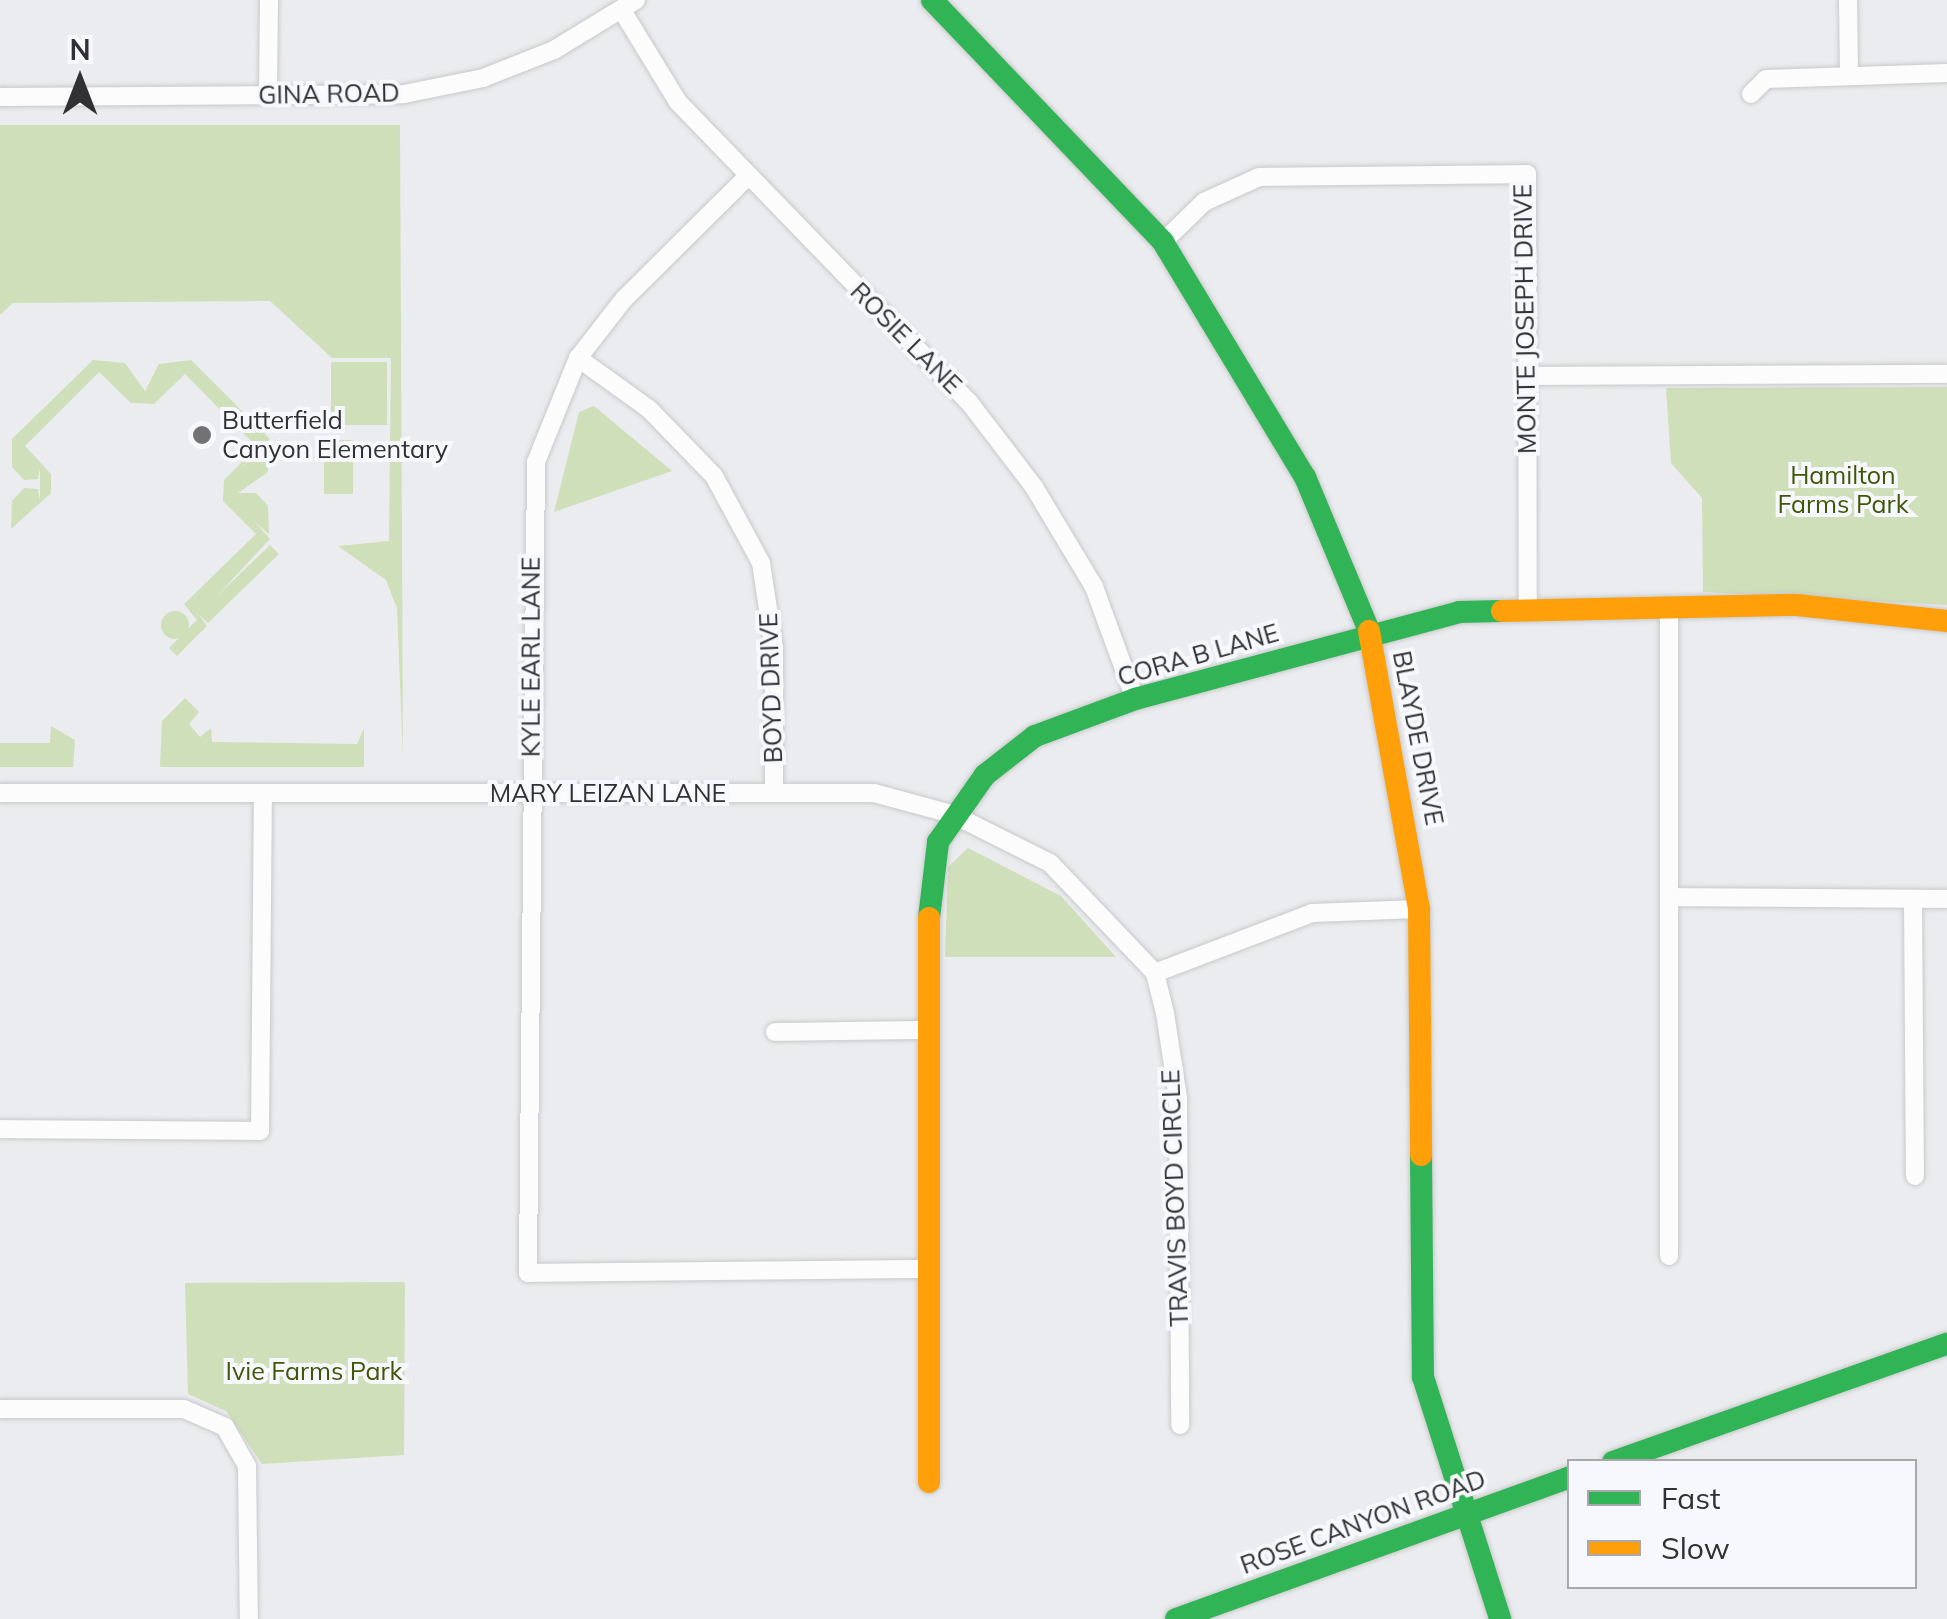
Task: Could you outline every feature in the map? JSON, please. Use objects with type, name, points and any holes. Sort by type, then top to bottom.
[{"type":"street","points":[[268,0],[268,95]]},
{"type":"street","name":"BLAYDE DRIVE","points":[[932,0],[1163,242],[1305,478],[1371,636],[1419,909],[1423,1378],[1500,1619]]},
{"type":"street","points":[[1848,0],[1849,73]]},
{"type":"street","name":"GINA ROAD","points":[[0,97],[404,94],[483,78],[629,6]]},
{"type":"street","name":"ROSIE LANE","points":[[629,6],[678,102],[969,402],[1034,487],[1094,587],[1135,699]]},
{"type":"street","points":[[1751,94],[1766,79],[1849,73],[1947,73]]},
{"type":"street","name":"MONTE JOSEPH DRIVE","points":[[1163,242],[1204,202],[1259,176],[1527,174],[1528,604]]},
{"type":"street","name":"KYLE EARL LANE","points":[[747,177],[624,299],[578,358],[536,462],[528,1273],[930,1269]]},
{"type":"street","name":"BOYD DRIVE","points":[[578,358],[649,409],[714,476],[762,564],[774,648],[774,792]]},
{"type":"street","points":[[1528,376],[1947,374]]},
{"type":"street","name":"CORA B LANE","points":[[928,1482],[929,890],[952,814],[1034,736],[1135,699],[1371,636],[1528,604],[1669,608],[1797,605],[1947,622]]},
{"type":"street","points":[[1669,608],[1669,1256]]},
{"type":"street","name":"MARY LEIZAN LANE","points":[[0,793],[874,793],[952,814],[1050,863],[1155,973]]},
{"type":"street","points":[[0,1129],[260,1131],[264,793]]},
{"type":"street","points":[[1669,897],[1947,899]]},
{"type":"street","points":[[1913,901],[1916,1176]]},
{"type":"street","points":[[1155,973],[1312,913],[1419,909]]},
{"type":"street","name":"TRAVIS BOYD CIRCLE","points":[[1155,973],[1178,1098],[1180,1425]]},
{"type":"street","points":[[775,1032],[926,1030]]},
{"type":"street","points":[[1622,1459],[1947,1344]]},
{"type":"street","points":[[0,1409],[184,1408],[225,1427],[247,1466],[249,1619]]},
{"type":"street","name":"ROSE CANYON ROAD","points":[[1176,1619],[1567,1478]]},
{"type":"green space","points":[[0,125],[400,125],[403,756],[397,608],[386,580],[338,546],[389,541],[391,358],[332,358],[270,301],[13,303],[0,315]]},
{"type":"green space","points":[[93,360],[125,363],[145,391],[159,364],[191,360],[270,439],[238,471],[268,444],[268,472],[238,493],[256,493],[268,506],[269,534],[255,522],[270,539],[216,597],[270,545],[279,554],[208,623],[199,615],[207,626],[177,656],[169,648],[197,620],[184,604],[256,534],[223,501],[224,480],[257,447],[185,374],[154,404],[131,403],[99,372],[25,446],[51,474],[51,493],[11,529],[12,501],[24,488],[38,489],[40,501],[40,468],[38,479],[24,480],[12,467],[12,439]]},
{"type":"green space","points":[[331,362],[387,362],[387,425],[331,425]]},
{"type":"green space","name":"Hamilton Farms Park","points":[[1947,387],[1947,605],[1703,592],[1702,498],[1671,463],[1666,388]]},
{"type":"green space","points":[[594,406],[672,471],[554,512],[579,412]]},
{"type":"green space","points":[[324,440],[353,440],[353,494],[324,494]]},
{"type":"green space","points":[[175,611],[185,615],[189,625],[185,635],[175,639],[165,635],[161,625],[165,615]]},
{"type":"green space","points":[[185,698],[199,712],[189,724],[200,737],[211,728],[212,742],[357,744],[364,728],[364,767],[160,767],[162,721]]},
{"type":"green space","points":[[51,726],[75,740],[73,767],[0,767],[0,743],[50,743]]},
{"type":"green space","points":[[968,848],[1061,896],[1116,957],[945,957],[948,867]]},
{"type":"green space","name":"Ivie Farms Park","points":[[405,1282],[404,1455],[262,1464],[226,1411],[188,1394],[185,1283]]},
{"type":"traffic: fast","points":[[932,0],[1163,242],[1305,477],[1369,631]]},
{"type":"traffic: fast","points":[[929,918],[938,842],[985,775],[1035,736],[1135,699],[1459,612],[1502,611]]},
{"type":"traffic: fast","points":[[1421,1155],[1423,1377],[1500,1619]]},
{"type":"traffic: fast","points":[[1621,1459],[1947,1344]]},
{"type":"traffic: fast","points":[[1176,1619],[1567,1478]]},
{"type":"traffic: slow","points":[[1502,611],[1797,605],[1947,621]]},
{"type":"traffic: slow","points":[[1369,631],[1419,909],[1421,1155]]},
{"type":"traffic: slow","points":[[929,918],[929,1482]]},
{"type":"place","name":"Butterfield Canyon Elementary","points":[[202,435]]}]
